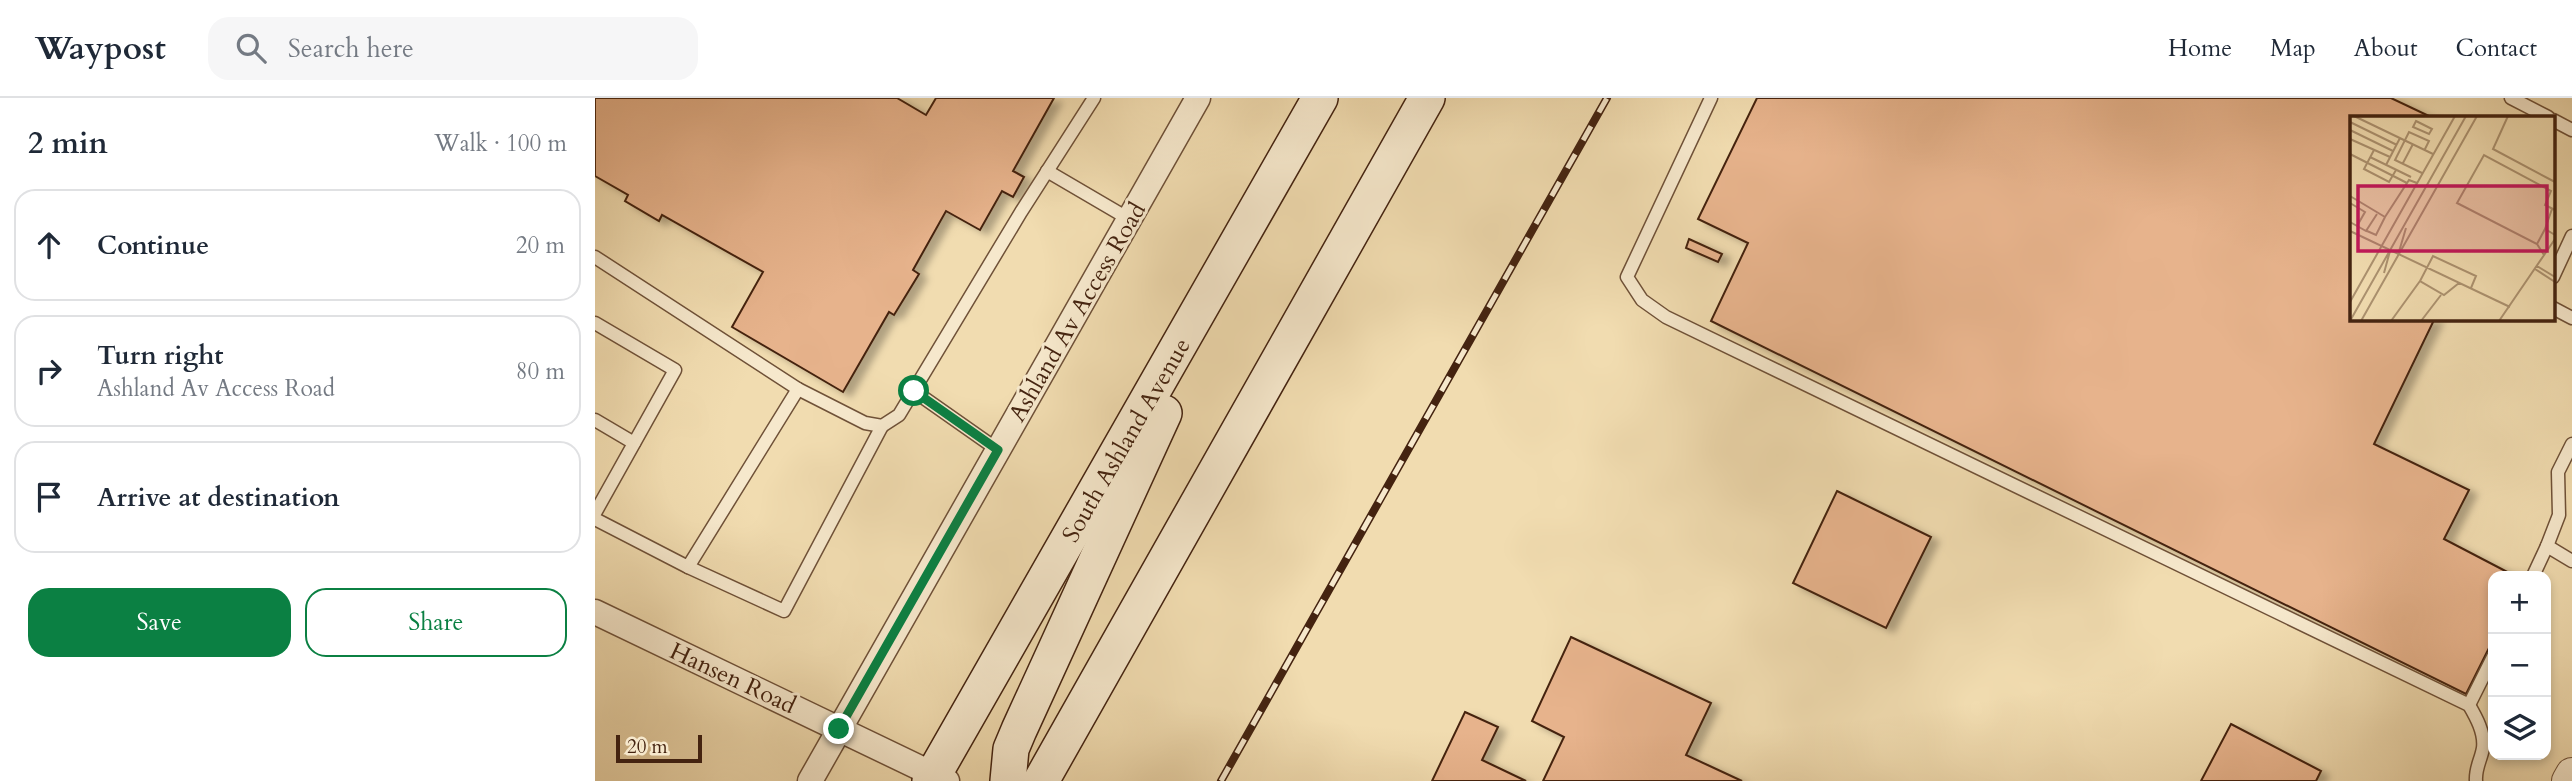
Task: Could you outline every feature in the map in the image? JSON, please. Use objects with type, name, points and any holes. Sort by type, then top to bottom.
[{"type":"main road","name":"South Ashland Avenue","points":[[937,779],[1320,98]]},
{"type":"main road","points":[[1041,781],[1427,98]]},
{"type":"main road","points":[[1008,781],[1011,748],[1158,430],[1210,295]]},
{"type":"street","name":"Ashland Av Access Road","points":[[810,781],[1198,98]]},
{"type":"street","name":"Hansen Road","points":[[595,612],[937,779]]},
{"type":"street","points":[[2568,781],[2572,774]]},
{"type":"lane","points":[[595,519],[688,567],[784,611],[883,426],[899,415],[1094,98]]},
{"type":"lane","points":[[1711,98],[1627,276],[1642,300],[1666,317],[2469,705],[2479,720],[2483,747],[2475,770],[2476,781]]},
{"type":"lane","points":[[2511,98],[2547,116]]},
{"type":"lane","points":[[2555,120],[2572,130]]},
{"type":"lane","points":[[1047,171],[1129,219]]},
{"type":"lane","points":[[2555,273],[2572,236]]},
{"type":"lane","points":[[595,257],[798,389],[865,423],[883,426]]},
{"type":"lane","points":[[2555,309],[2572,318]]},
{"type":"lane","points":[[595,323],[675,370],[595,513]]},
{"type":"lane","points":[[688,567],[798,389]]},
{"type":"lane","points":[[914,391],[998,450]]},
{"type":"lane","points":[[595,420],[634,443]]},
{"type":"lane","points":[[2535,571],[2559,515],[2558,472],[2572,444]]},
{"type":"lane","points":[[2547,546],[2572,561]]},
{"type":"lane","points":[[2469,705],[2488,667]]},
{"type":"building","points":[[595,98],[897,98],[926,115],[936,98],[1054,98],[1013,171],[1024,177],[1013,197],[1002,191],[980,230],[946,211],[913,270],[919,274],[894,315],[889,312],[843,392],[732,327],[763,272],[662,215],[659,221],[625,201],[628,195],[595,176]]},
{"type":"building","points":[[1757,98],[2391,98],[2429,116],[2350,116],[2350,320],[2434,320],[2374,444],[2469,490],[2444,539],[2505,571],[2488,571],[2488,650],[2466,694],[1711,321],[1748,243],[1698,219]]},
{"type":"building","points":[[1689,239],[1722,254],[1718,262],[1686,248]]},
{"type":"building","points":[[1837,491],[1931,537],[1886,628],[1793,583]]},
{"type":"building","points":[[1571,637],[1711,703],[1686,755],[1742,781],[1543,781],[1564,737],[1532,721]]},
{"type":"building","points":[[1465,712],[1498,727],[1482,760],[1526,781],[1432,781]]},
{"type":"building","points":[[2231,724],[2321,771],[2316,781],[2201,781]]},
{"type":"railway","points":[[1221,781],[1607,98]]},
{"type":"route","points":[[839,729],[998,450],[914,391]]}]
